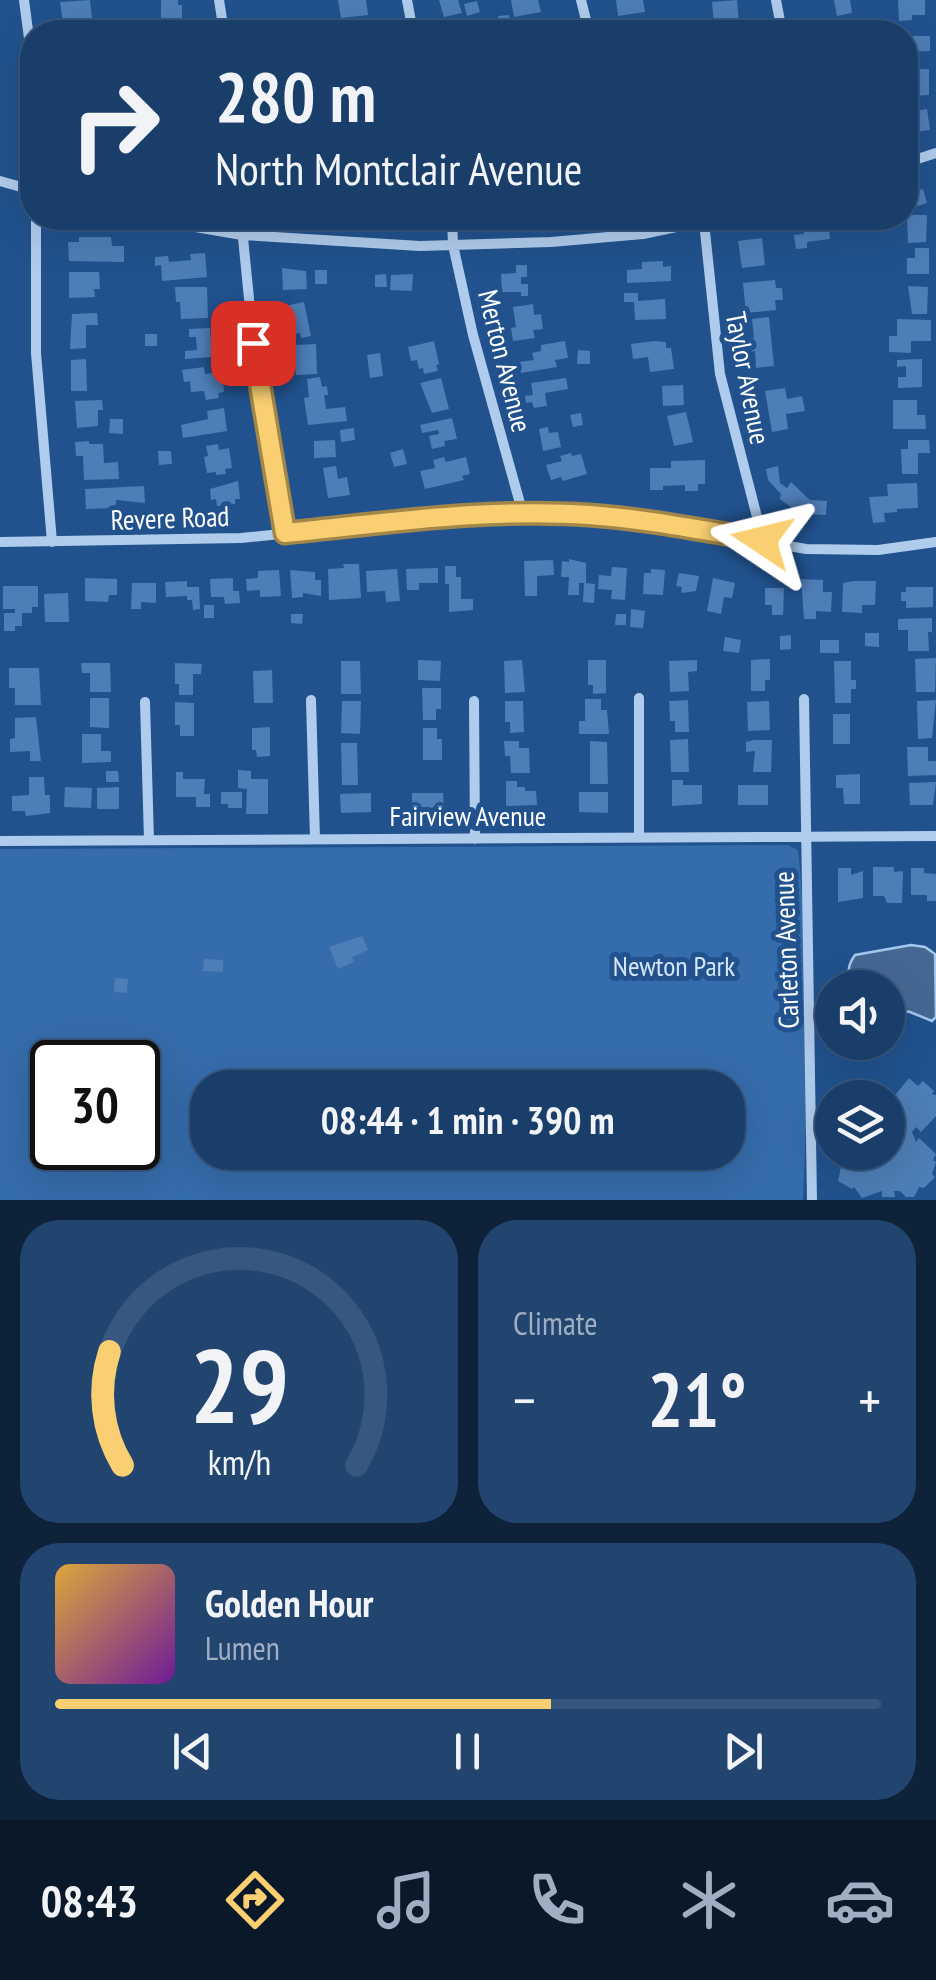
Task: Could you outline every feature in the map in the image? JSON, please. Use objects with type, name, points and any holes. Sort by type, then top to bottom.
[{"type":"street","points":[[36,230],[36,353],[52,542]]},
{"type":"street","points":[[213,230],[352,243],[453,246],[551,242],[663,230]]},
{"type":"street","points":[[242,230],[258,379],[285,533]]},
{"type":"street","name":"Merton Avenue","points":[[452,230],[491,407],[523,514]]},
{"type":"street","points":[[642,230],[643,234]]},
{"type":"street","name":"Taylor Avenue","points":[[705,230],[720,374],[762,540]]},
{"type":"street","name":"Revere Road","points":[[0,542],[182,541],[523,514],[630,518],[792,548],[878,550],[936,542]]},
{"type":"street","points":[[639,698],[639,838]]},
{"type":"street","points":[[310,700],[315,840]]},
{"type":"street","name":"Carleton Avenue","points":[[804,700],[812,1200]]},
{"type":"street","points":[[145,702],[150,840]]},
{"type":"street","points":[[474,702],[475,839]]},
{"type":"street","name":"Fairview Avenue","points":[[0,841],[936,836]]},
{"type":"green space","name":"Newton Park","points":[[788,845],[798,850],[806,980],[803,1200],[0,1200],[0,849]]},
{"type":"shaded area","points":[[911,945],[925,947],[935,954],[936,1017],[932,1021],[905,1011],[905,970],[849,970],[855,955]]},
{"type":"building","points":[[90,0],[92,18],[63,20],[60,2]]},
{"type":"building","points":[[161,0],[178,0],[182,18],[161,18]]},
{"type":"building","points":[[338,0],[366,0],[368,15],[341,18]]},
{"type":"building","points":[[439,0],[458,0],[462,13],[444,17]]},
{"type":"building","points":[[511,0],[538,0],[541,12],[514,17]]},
{"type":"building","points":[[616,0],[643,0],[645,12],[618,16]]},
{"type":"building","points":[[737,0],[739,20],[714,20],[712,2]]},
{"type":"building","points":[[834,0],[850,0],[852,13],[837,16]]},
{"type":"building","points":[[898,0],[925,0],[925,15],[899,20]]},
{"type":"building","points":[[477,1],[480,12],[467,16],[464,4]]},
{"type":"building","points":[[918,36],[930,36],[930,51],[918,51]]},
{"type":"building","points":[[918,69],[929,69],[929,95],[918,96]]},
{"type":"building","points":[[927,109],[930,130],[918,131],[918,111]]},
{"type":"building","points":[[923,189],[927,203],[918,206],[918,190]]},
{"type":"building","points":[[918,215],[927,215],[926,242],[908,243],[908,230],[918,230]]},
{"type":"building","points":[[803,230],[829,230],[830,239],[807,242],[807,248],[796,249],[794,235],[804,234]]},
{"type":"building","points":[[79,237],[111,237],[112,246],[124,246],[124,262],[69,261],[68,242],[79,242]]},
{"type":"building","points":[[762,238],[765,265],[742,268],[738,241]]},
{"type":"building","points":[[915,248],[929,248],[929,274],[907,274],[907,258],[915,258]]},
{"type":"building","points":[[205,253],[207,277],[162,281],[161,265],[155,266],[155,257],[168,256],[169,262],[191,260],[190,254]]},
{"type":"building","points":[[663,261],[663,267],[671,266],[671,281],[627,283],[627,270],[642,269],[642,262]]},
{"type":"building","points":[[516,265],[527,265],[527,277],[521,277],[521,284],[528,284],[528,296],[502,292],[501,274],[516,273]]},
{"type":"building","points":[[282,268],[306,271],[307,289],[283,290]]},
{"type":"building","points":[[315,270],[327,270],[327,284],[315,284]]},
{"type":"building","points":[[69,272],[99,272],[100,289],[94,289],[95,297],[69,298]]},
{"type":"building","points":[[386,274],[387,287],[375,287],[375,275]]},
{"type":"building","points":[[413,274],[412,291],[390,290],[391,275]]},
{"type":"building","points":[[775,280],[776,288],[782,288],[783,300],[775,300],[776,310],[746,313],[743,283]]},
{"type":"building","points":[[908,286],[928,287],[927,314],[912,314]]},
{"type":"building","points":[[175,287],[207,287],[208,318],[181,319]]},
{"type":"building","points":[[624,293],[638,293],[638,301],[665,299],[666,319],[635,320],[634,302],[624,302]]},
{"type":"building","points":[[304,302],[311,336],[301,338],[300,333],[294,334],[285,306]]},
{"type":"building","points":[[533,304],[534,315],[541,314],[543,329],[533,330],[535,338],[513,341],[513,307]]},
{"type":"building","points":[[97,313],[98,325],[86,325],[86,348],[70,349],[72,314]]},
{"type":"building","points":[[769,317],[774,366],[756,368],[755,351],[749,352],[748,338],[754,338],[752,319]]},
{"type":"building","points":[[897,319],[931,320],[931,341],[911,341],[911,353],[889,352],[889,336],[897,336]]},
{"type":"building","points":[[210,328],[212,357],[185,359],[185,351],[197,350],[196,337],[189,337],[189,329]]},
{"type":"building","points":[[145,334],[157,334],[157,346],[145,346]]},
{"type":"building","points":[[434,341],[438,371],[424,374],[417,360],[411,361],[408,347]]},
{"type":"building","points":[[565,341],[568,358],[555,360],[557,367],[521,373],[519,362],[534,360],[532,353],[541,351],[541,345]]},
{"type":"building","points":[[666,342],[666,348],[671,348],[674,369],[650,372],[648,357],[633,359],[631,344]]},
{"type":"building","points":[[316,344],[317,374],[296,375],[294,345]]},
{"type":"building","points":[[578,350],[590,351],[590,364],[577,364]]},
{"type":"building","points":[[380,353],[383,376],[370,378],[367,355]]},
{"type":"building","points":[[86,359],[87,391],[71,391],[71,360]]},
{"type":"building","points":[[922,359],[922,387],[898,388],[898,377],[906,377],[906,366],[897,367],[897,360]]},
{"type":"building","points":[[204,367],[205,374],[222,372],[224,392],[218,393],[219,398],[206,400],[204,391],[191,392],[190,381],[184,382],[182,370]]},
{"type":"building","points":[[320,377],[322,387],[327,386],[326,409],[345,407],[347,421],[308,425],[304,398],[309,397],[307,379]]},
{"type":"building","points":[[441,378],[449,409],[432,413],[420,383]]},
{"type":"building","points":[[566,378],[568,389],[545,393],[547,406],[534,408],[532,402],[526,403],[525,396],[533,395],[531,383]]},
{"type":"building","points":[[683,385],[684,405],[663,406],[662,386]]},
{"type":"building","points":[[785,388],[787,399],[802,396],[805,411],[786,414],[788,429],[772,432],[765,391]]},
{"type":"building","points":[[102,400],[98,426],[77,428],[75,401]]},
{"type":"building","points":[[893,400],[917,400],[917,415],[925,415],[926,429],[893,429]]},
{"type":"building","points":[[224,408],[227,431],[183,438],[181,425],[208,419],[207,411]]},
{"type":"building","points":[[686,412],[693,442],[674,446],[667,416]]},
{"type":"building","points":[[581,413],[583,425],[573,427],[570,415]]},
{"type":"building","points":[[452,418],[457,439],[432,449],[429,436],[439,434],[438,430],[422,433],[420,425]]},
{"type":"building","points":[[110,419],[123,419],[123,434],[109,433]]},
{"type":"building","points":[[548,427],[549,433],[558,432],[561,447],[543,451],[539,429]]},
{"type":"building","points":[[354,428],[355,440],[341,442],[340,430]]},
{"type":"building","points":[[335,440],[336,457],[314,458],[314,441]]},
{"type":"building","points":[[908,440],[929,440],[930,453],[918,453],[918,474],[902,474],[901,449],[908,449]]},
{"type":"building","points":[[75,442],[103,444],[104,463],[118,462],[119,479],[84,480],[83,456],[76,456]]},
{"type":"building","points":[[218,444],[219,450],[229,448],[232,468],[225,469],[226,474],[216,475],[207,473],[204,457],[208,456],[206,446]]},
{"type":"building","points":[[403,449],[407,464],[394,467],[390,453]]},
{"type":"building","points":[[158,451],[171,451],[172,464],[159,465]]},
{"type":"building","points":[[581,454],[587,474],[551,480],[546,465],[562,461],[560,456]]},
{"type":"building","points":[[444,457],[446,462],[466,457],[470,474],[462,476],[464,480],[425,489],[420,471],[435,468],[433,460]]},
{"type":"building","points":[[705,460],[705,484],[698,484],[698,491],[685,491],[685,485],[650,490],[650,468],[671,468],[671,461]]},
{"type":"building","points":[[336,466],[338,479],[347,477],[350,495],[328,498],[323,468]]},
{"type":"building","points":[[778,466],[780,483],[787,488],[791,482],[810,500],[827,501],[826,515],[800,514],[780,499],[781,494],[768,480],[766,469]]},
{"type":"building","points":[[238,481],[240,499],[235,499],[235,504],[217,506],[216,499],[211,500],[210,489]]},
{"type":"building","points":[[917,483],[918,508],[884,513],[885,522],[873,523],[869,497],[888,496],[887,484]]},
{"type":"building","points":[[144,486],[145,503],[116,500],[116,508],[86,509],[85,489]]},
{"type":"building","points":[[553,560],[554,575],[537,576],[537,596],[525,596],[524,561]]},
{"type":"building","points":[[562,561],[586,563],[586,583],[579,583],[579,595],[568,595],[569,577],[561,577]]},
{"type":"building","points":[[343,564],[359,564],[361,598],[329,600],[328,569],[344,568]]},
{"type":"building","points":[[445,566],[456,566],[456,577],[461,577],[461,599],[473,599],[473,610],[449,612]]},
{"type":"building","points":[[612,567],[627,568],[625,600],[611,599],[612,590],[598,589],[599,575],[611,576]]},
{"type":"building","points":[[438,568],[438,583],[419,583],[419,590],[407,590],[406,569]]},
{"type":"building","points":[[397,569],[400,601],[386,602],[385,591],[367,592],[366,571]]},
{"type":"building","points":[[651,569],[665,570],[663,595],[643,594],[644,573],[651,573]]},
{"type":"building","points":[[279,570],[281,596],[260,597],[260,590],[247,591],[246,579],[258,578],[258,571]]},
{"type":"building","points":[[290,570],[315,572],[315,580],[321,580],[321,596],[303,593],[303,597],[292,598]]},
{"type":"building","points":[[679,573],[699,576],[696,591],[681,593],[682,587],[676,586]]},
{"type":"building","points":[[85,578],[117,579],[117,595],[109,595],[108,602],[85,601]]},
{"type":"building","points":[[233,578],[233,591],[239,591],[240,603],[225,604],[224,597],[211,597],[210,579]]},
{"type":"building","points":[[713,578],[735,583],[732,598],[724,597],[721,614],[707,611]]},
{"type":"building","points":[[801,579],[823,580],[823,592],[832,592],[831,612],[816,611],[816,619],[804,619]]},
{"type":"building","points":[[187,581],[187,587],[199,587],[200,609],[193,610],[192,600],[187,600],[187,596],[166,597],[165,582]]},
{"type":"building","points":[[876,581],[875,605],[862,605],[862,613],[842,612],[843,583]]},
{"type":"building","points":[[132,583],[156,583],[156,603],[141,602],[141,609],[131,609]]},
{"type":"building","points":[[584,583],[595,584],[594,603],[583,602]]},
{"type":"building","points":[[3,586],[38,586],[38,607],[32,607],[32,613],[22,613],[22,626],[15,626],[15,631],[4,631],[4,613],[15,613],[15,609],[3,609]]},
{"type":"building","points":[[906,587],[933,587],[933,607],[906,608],[901,592],[906,592]]},
{"type":"building","points":[[765,588],[784,588],[783,615],[772,615],[772,605],[765,605]]},
{"type":"building","points":[[68,593],[69,622],[45,622],[44,594]]},
{"type":"building","points":[[204,605],[214,605],[214,618],[204,618]]},
{"type":"building","points":[[631,609],[645,611],[643,628],[630,627]]},
{"type":"building","points":[[291,614],[303,614],[302,624],[291,623]]},
{"type":"building","points":[[616,614],[626,614],[626,625],[615,625]]},
{"type":"building","points":[[932,618],[929,651],[908,651],[908,630],[898,630],[898,619]]},
{"type":"building","points":[[865,633],[879,633],[879,647],[865,646]]},
{"type":"building","points":[[791,635],[791,649],[780,650],[780,636]]},
{"type":"building","points":[[725,637],[741,640],[739,653],[723,651]]},
{"type":"building","points":[[820,640],[839,640],[839,653],[820,653]]},
{"type":"building","points":[[936,658],[935,692],[916,692],[915,659]]},
{"type":"building","points":[[770,659],[770,680],[765,680],[765,691],[751,691],[751,660]]},
{"type":"building","points":[[418,660],[441,661],[440,681],[418,680]]},
{"type":"building","points":[[522,660],[525,692],[505,693],[504,661]]},
{"type":"building","points":[[588,660],[606,660],[606,693],[593,694],[593,685],[588,685]]},
{"type":"building","points":[[697,660],[697,671],[688,672],[689,691],[670,692],[669,661]]},
{"type":"building","points":[[341,661],[360,661],[361,694],[341,694]]},
{"type":"building","points":[[834,661],[851,661],[851,680],[856,680],[856,689],[851,689],[851,703],[835,703]]},
{"type":"building","points":[[81,663],[110,663],[111,692],[90,692],[90,673],[82,673]]},
{"type":"building","points":[[175,663],[202,664],[201,674],[193,674],[193,695],[179,695]]},
{"type":"building","points":[[9,668],[39,668],[41,705],[15,705],[15,688],[9,688]]},
{"type":"building","points":[[272,670],[273,703],[254,703],[253,671]]},
{"type":"building","points":[[422,688],[441,688],[441,709],[436,709],[436,720],[423,720]]},
{"type":"building","points":[[90,698],[109,698],[109,728],[90,727]]},
{"type":"building","points":[[585,699],[601,699],[601,710],[607,710],[609,734],[579,734],[579,721],[585,721]]},
{"type":"building","points":[[688,700],[689,732],[675,732],[669,701]]},
{"type":"building","points":[[936,700],[932,738],[918,739],[917,701]]},
{"type":"building","points":[[342,701],[361,701],[360,734],[341,733]]},
{"type":"building","points":[[505,701],[523,701],[524,732],[510,733],[510,722],[505,722]]},
{"type":"building","points":[[769,701],[770,730],[748,731],[747,702]]},
{"type":"building","points":[[175,702],[194,703],[194,736],[180,736],[180,725],[175,725]]},
{"type":"building","points":[[833,714],[850,714],[850,744],[833,744]]},
{"type":"building","points":[[36,717],[41,761],[30,761],[30,751],[10,752],[10,739],[15,738],[15,718]]},
{"type":"building","points":[[270,727],[270,756],[257,757],[256,750],[252,750],[252,728]]},
{"type":"building","points":[[423,728],[437,728],[437,739],[442,739],[442,760],[423,760]]},
{"type":"building","points":[[82,734],[101,734],[101,751],[111,751],[111,762],[82,763]]},
{"type":"building","points":[[688,739],[689,772],[671,772],[670,740]]},
{"type":"building","points":[[772,740],[771,772],[753,772],[755,751],[746,752],[746,742]]},
{"type":"building","points":[[504,741],[519,741],[519,748],[529,748],[530,773],[511,773]]},
{"type":"building","points":[[590,741],[607,742],[608,784],[590,784]]},
{"type":"building","points":[[341,743],[357,743],[358,785],[342,785]]},
{"type":"building","points":[[907,747],[928,747],[928,761],[936,761],[936,775],[908,776]]},
{"type":"building","points":[[238,770],[251,771],[251,779],[268,779],[268,814],[246,814],[247,789],[238,788]]},
{"type":"building","points":[[106,771],[118,771],[119,782],[106,782]]},
{"type":"building","points":[[176,772],[183,772],[183,779],[205,779],[204,794],[210,794],[210,807],[196,807],[196,797],[176,797]]},
{"type":"building","points":[[860,774],[860,804],[844,804],[843,788],[836,788],[836,775]]},
{"type":"building","points":[[29,777],[44,777],[50,813],[26,816],[25,811],[12,811],[12,796],[29,795]]},
{"type":"building","points":[[672,780],[683,780],[683,785],[702,785],[702,804],[672,806]]},
{"type":"building","points":[[506,781],[517,781],[517,787],[525,787],[525,791],[536,791],[537,805],[506,806]]},
{"type":"building","points":[[936,782],[933,805],[910,805],[909,783]]},
{"type":"building","points":[[738,785],[768,785],[768,805],[738,805]]},
{"type":"building","points":[[65,787],[92,788],[91,808],[64,807]]},
{"type":"building","points":[[119,787],[119,809],[97,809],[97,788]]},
{"type":"building","points":[[221,792],[242,792],[242,808],[221,804]]},
{"type":"building","points":[[579,792],[608,792],[608,813],[579,812]]},
{"type":"building","points":[[371,793],[371,812],[341,813],[340,794]]},
{"type":"building","points":[[412,793],[443,793],[444,810],[412,813]]},
{"type":"building","points":[[873,867],[903,871],[902,903],[887,903],[884,896],[873,896]]},
{"type":"building","points":[[838,868],[851,868],[851,875],[863,871],[863,898],[838,902]]},
{"type":"building","points":[[911,868],[924,868],[924,873],[936,874],[936,901],[927,901],[927,895],[911,895]]},
{"type":"building","points":[[362,936],[368,950],[338,969],[329,947]]},
{"type":"building","points":[[204,959],[223,960],[223,972],[203,971]]},
{"type":"building","points":[[115,978],[128,979],[127,993],[114,992]]},
{"type":"building","points":[[909,1078],[918,1086],[923,1081],[936,1095],[936,1116],[921,1132],[916,1127],[912,1132],[916,1142],[919,1138],[936,1154],[932,1174],[935,1177],[924,1188],[919,1187],[914,1197],[894,1191],[895,1197],[882,1197],[882,1191],[862,1198],[854,1187],[838,1181],[840,1170],[905,1170],[905,1083]]},
{"type":"route","points":[[253,343],[285,533],[480,515],[585,514],[654,521],[762,540]]}]
